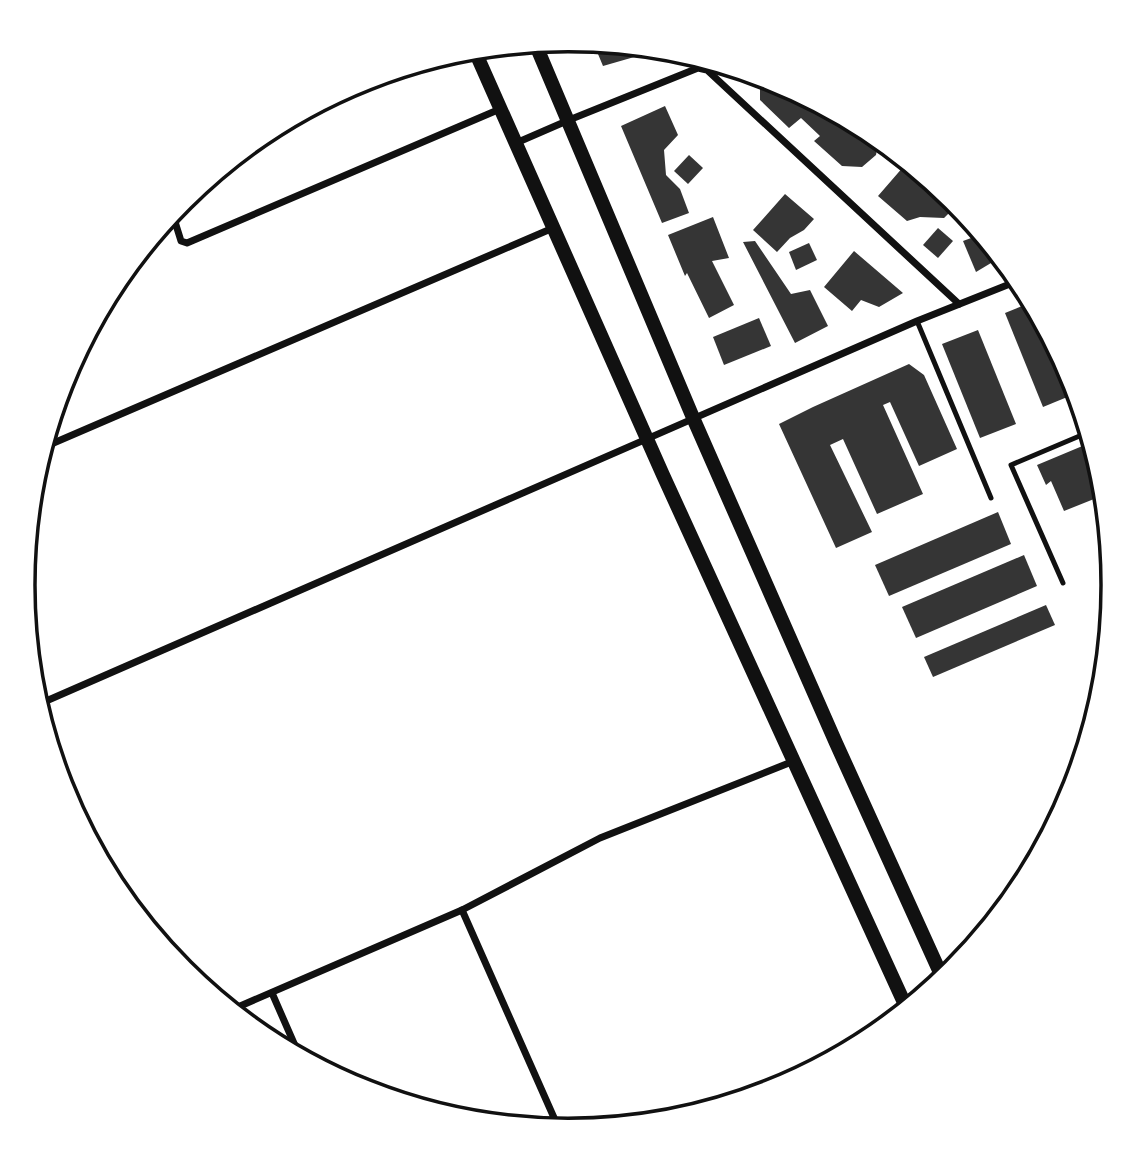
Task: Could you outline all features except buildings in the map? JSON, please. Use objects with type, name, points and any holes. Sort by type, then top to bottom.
[{"type":"main road","points":[[539,53],[694,420],[938,968]]},
{"type":"main road","points":[[479,60],[902,1000]]},
{"type":"street","points":[[516,143],[698,68]]},
{"type":"street","points":[[707,70],[959,304]]},
{"type":"street","points":[[176,224],[181,241],[187,243],[501,108]]},
{"type":"street","points":[[54,443],[553,228]]},
{"type":"street","points":[[48,700],[917,321],[1008,285]]},
{"type":"street","points":[[241,1006],[462,910],[600,838],[794,761]]},
{"type":"street","points":[[462,910],[554,1118]]},
{"type":"street","points":[[272,993],[293,1042]]},
{"type":"lane","points":[[917,321],[991,498]]},
{"type":"lane","points":[[1063,583],[1011,465],[1080,436]]},
{"type":"shaded area","points":[[250,1012],[276,1029],[277,1031],[272,1028]]}]
